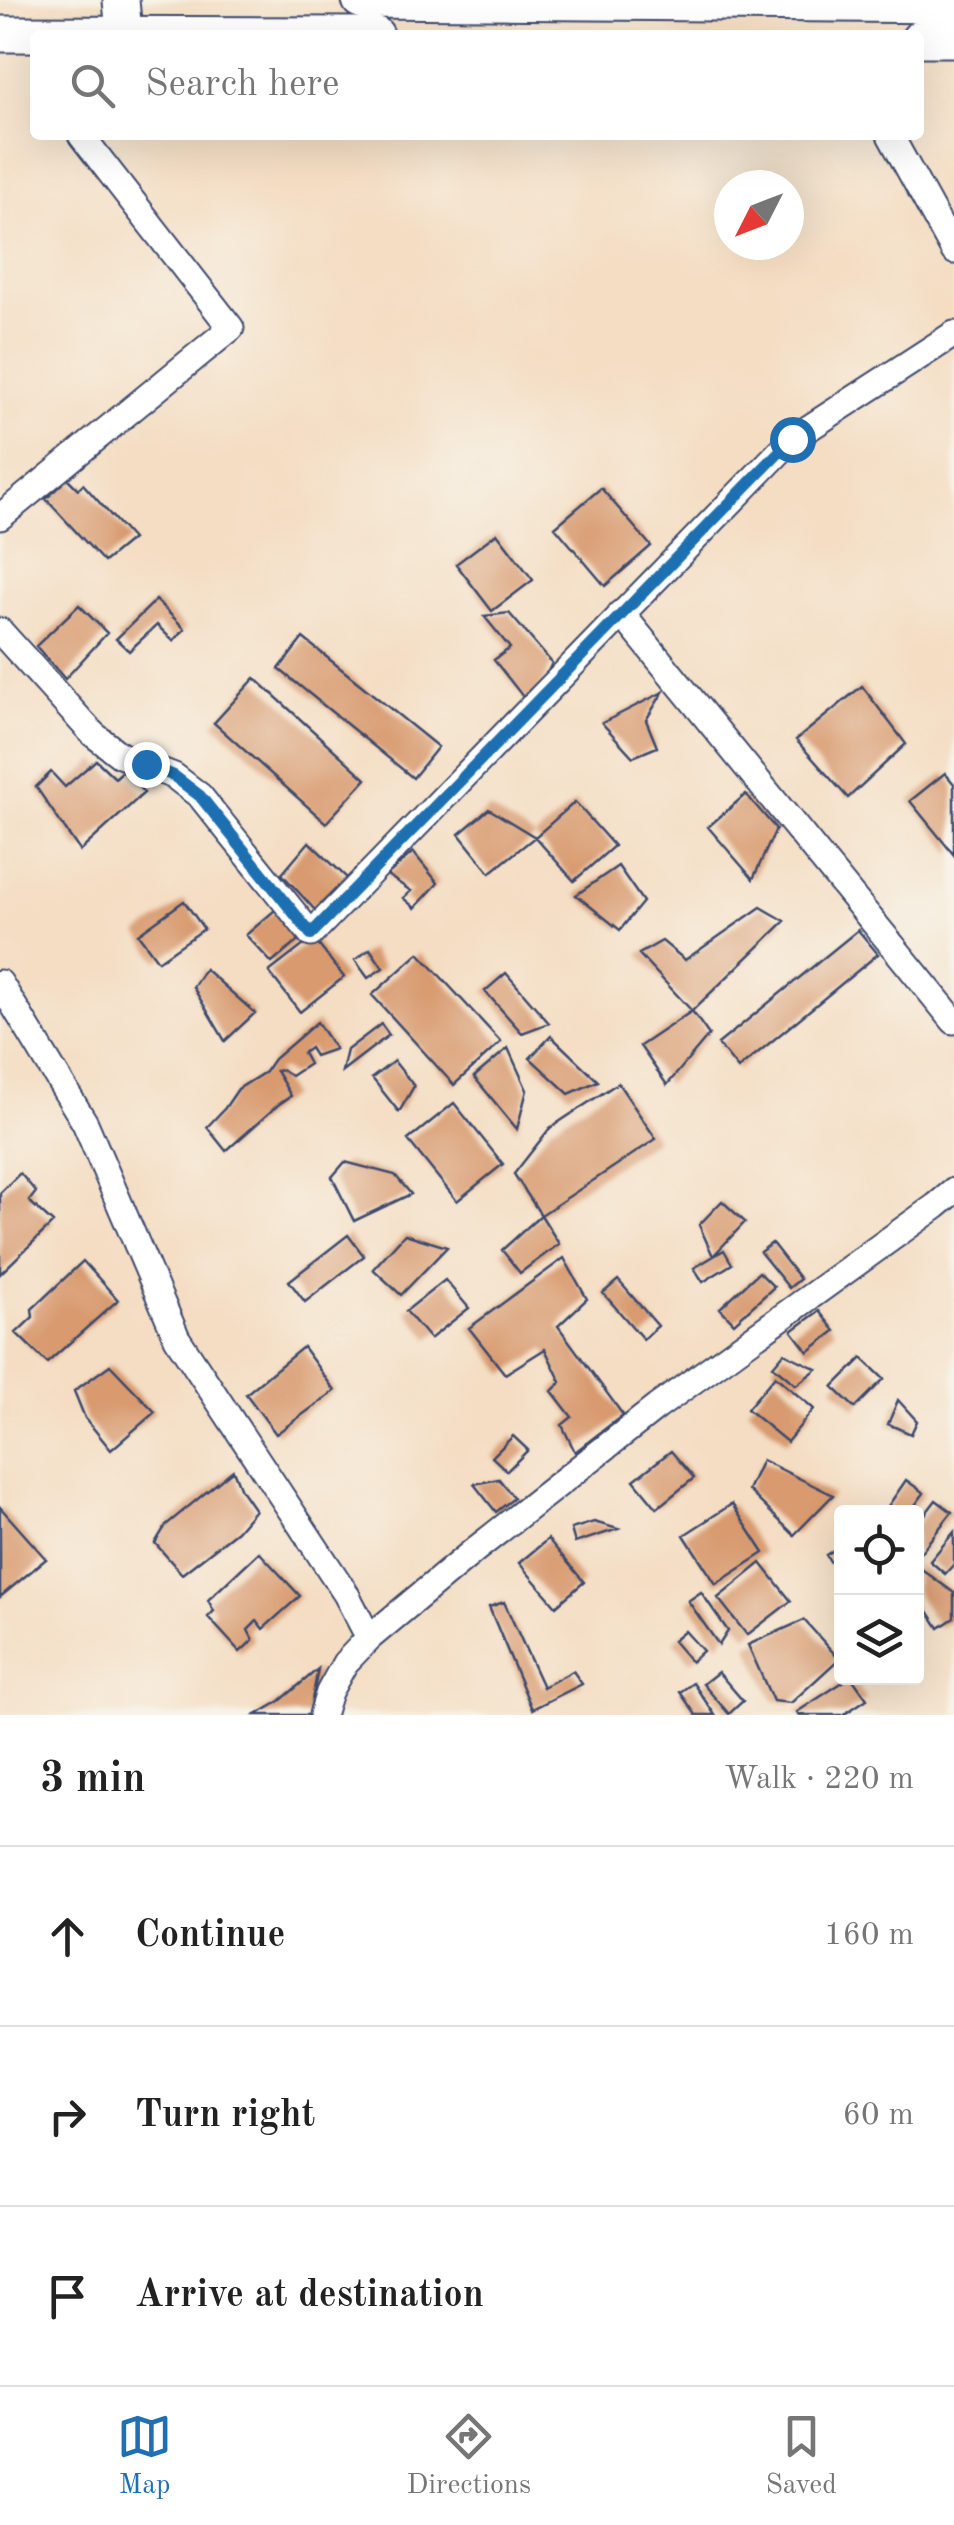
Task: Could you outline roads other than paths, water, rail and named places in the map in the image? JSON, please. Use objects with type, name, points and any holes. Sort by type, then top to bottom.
[{"type":"main road","points":[[121,0],[124,30]]},
{"type":"main road","points":[[360,0],[954,4]]},
{"type":"main road","points":[[0,34],[30,35]]},
{"type":"main road","points":[[924,39],[954,39]]},
{"type":"street","points":[[0,517],[231,328],[85,140]]},
{"type":"street","points":[[893,140],[954,251]]},
{"type":"street","points":[[0,631],[93,734],[120,755],[174,776],[200,796],[311,934],[792,439],[954,334]]},
{"type":"street","points":[[621,613],[954,1021]]},
{"type":"street","points":[[0,983],[85,1123],[177,1338],[346,1594],[369,1638]]},
{"type":"street","points":[[322,1715],[345,1663],[369,1638],[476,1549],[657,1407],[954,1191]]}]
